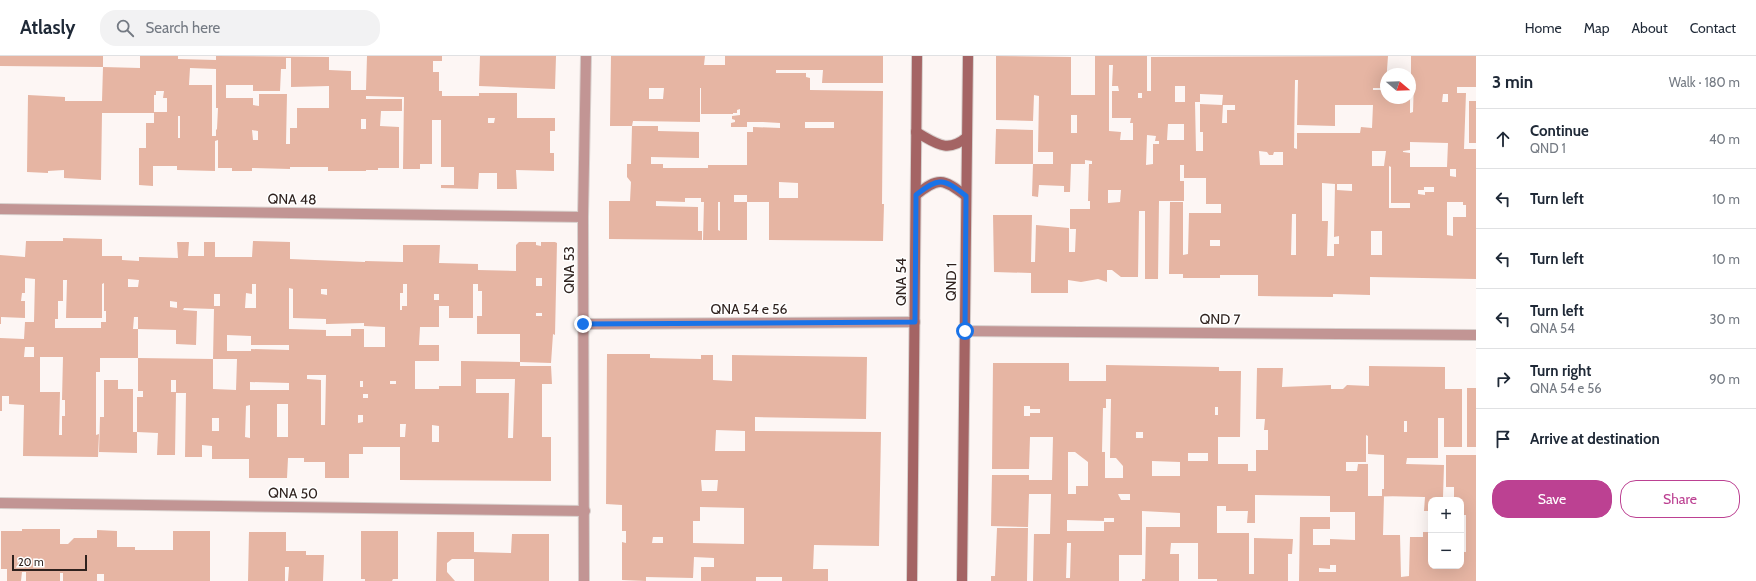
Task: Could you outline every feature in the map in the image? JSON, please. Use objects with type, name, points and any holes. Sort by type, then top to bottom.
[{"type":"main road","name":"QNA 54","points":[[912,581],[917,56]]},
{"type":"main road","name":"QND 1","points":[[962,581],[968,56]]},
{"type":"main road","points":[[916,132],[943,146],[954,146],[967,137]]},
{"type":"main road","points":[[916,195],[935,182],[950,184],[966,196]]},
{"type":"street","name":"QNA 53","points":[[584,581],[583,217],[586,56]]},
{"type":"street","name":"QNA 48","points":[[0,209],[583,217]]},
{"type":"street","name":"QNA 54 e 56","points":[[583,324],[915,322]]},
{"type":"street","name":"QND 7","points":[[965,331],[1476,335]]},
{"type":"street","name":"QNA 50","points":[[0,503],[585,511]]},
{"type":"building","points":[[0,56],[103,56],[103,67],[0,66]]},
{"type":"building","points":[[140,56],[178,56],[178,59],[216,60],[216,56],[329,57],[329,70],[351,71],[351,90],[366,90],[367,56],[442,56],[442,61],[433,61],[433,72],[439,72],[439,91],[442,91],[442,96],[479,96],[479,93],[517,93],[517,118],[555,118],[555,131],[550,131],[550,153],[554,153],[554,171],[516,170],[517,189],[497,189],[497,173],[479,173],[478,189],[441,188],[441,185],[454,185],[454,167],[441,167],[441,120],[432,120],[432,164],[420,164],[420,169],[403,169],[404,97],[366,96],[366,99],[402,99],[402,111],[381,111],[380,126],[399,127],[399,168],[378,168],[378,170],[366,171],[328,171],[328,167],[290,167],[290,169],[252,168],[252,171],[232,171],[232,168],[218,168],[218,140],[215,141],[215,171],[177,170],[177,166],[153,166],[153,186],[139,185],[139,148],[146,148],[146,123],[154,123],[154,113],[102,113],[101,180],[64,178],[64,170],[48,171],[48,173],[27,172],[28,95],[65,97],[65,101],[102,101],[103,67],[140,68]],"holes":[[[286,58],[291,58],[291,87],[329,86],[329,108],[297,108],[297,128],[290,128],[290,144],[286,144],[287,94],[259,94],[259,106],[253,105],[253,98],[226,98],[226,85],[253,85],[253,91],[280,91],[281,69],[286,69]],[[190,68],[216,69],[216,108],[218,108],[216,136],[212,136],[212,85],[189,85]],[[156,91],[164,91],[163,98],[167,98],[167,112],[154,112],[154,95],[156,95]],[[178,116],[180,116],[180,138],[178,138]],[[488,118],[495,118],[494,123],[488,123]],[[361,119],[366,119],[366,129],[361,129]],[[252,130],[258,131],[258,140],[253,140]]]},
{"type":"building","points":[[480,56],[556,56],[555,89],[479,86]]},
{"type":"building","points":[[611,56],[705,56],[704,65],[725,65],[725,56],[883,56],[883,83],[822,83],[823,70],[776,70],[776,73],[806,73],[806,77],[810,78],[810,90],[883,91],[883,241],[769,240],[769,202],[747,202],[747,240],[703,240],[704,202],[701,202],[701,198],[685,198],[685,202],[656,201],[656,206],[698,207],[698,231],[702,231],[702,240],[609,239],[609,201],[630,201],[631,182],[627,177],[627,164],[631,164],[632,126],[610,126]],"holes":[[[649,88],[664,88],[663,99],[649,99]],[[701,88],[701,114],[733,114],[737,113],[737,110],[740,109],[740,115],[732,116],[732,119],[735,120],[735,122],[731,123],[731,127],[747,127],[747,122],[763,122],[780,123],[780,128],[753,127],[753,132],[747,132],[747,165],[708,165],[708,168],[663,168],[663,164],[651,164],[651,157],[699,158],[699,132],[658,131],[658,126],[632,126],[633,121],[700,122]],[[805,122],[834,122],[834,128],[805,128]],[[779,182],[798,183],[798,198],[779,198]],[[734,195],[747,195],[747,202],[734,202]],[[718,202],[720,202],[720,231],[718,230]]]},
{"type":"building","points":[[996,56],[1071,57],[1071,95],[1095,95],[1095,56],[1147,56],[1147,91],[1151,91],[1151,57],[1388,56],[1387,68],[1380,68],[1380,88],[1373,88],[1373,90],[1380,90],[1380,104],[1410,104],[1410,113],[1413,112],[1413,104],[1416,104],[1416,68],[1411,68],[1411,56],[1476,56],[1476,87],[1457,87],[1457,93],[1466,93],[1464,149],[1476,149],[1476,279],[1370,277],[1370,295],[1333,294],[1333,297],[1258,296],[1258,275],[1220,275],[1220,278],[1183,278],[1183,274],[1169,274],[1170,202],[1183,202],[1183,255],[1188,254],[1189,213],[1221,213],[1221,204],[1206,204],[1206,178],[1184,178],[1184,165],[1180,165],[1180,181],[1184,181],[1184,201],[1159,201],[1158,279],[1145,279],[1145,211],[1139,211],[1138,277],[1121,277],[1112,270],[1107,270],[1107,282],[1098,279],[1081,282],[1068,280],[1068,293],[1031,293],[1031,273],[994,272],[993,215],[1032,215],[1031,262],[1035,262],[1036,225],[1069,228],[1069,252],[1075,252],[1076,229],[1070,229],[1070,209],[1090,209],[1090,201],[1088,201],[1089,164],[1092,164],[1092,161],[1085,160],[1085,164],[1071,164],[1070,192],[1064,192],[1064,186],[1039,185],[1038,197],[1032,196],[1033,164],[1053,164],[1053,152],[1038,152],[1039,96],[1034,95],[1033,121],[996,120]],"holes":[[[1109,65],[1113,65],[1112,86],[1118,86],[1119,91],[1112,91],[1112,118],[1131,118],[1130,123],[1133,123],[1133,140],[1120,140],[1121,132],[1109,131]],[[1295,80],[1298,80],[1297,125],[1335,126],[1335,105],[1373,105],[1372,128],[1361,127],[1360,133],[1297,133],[1297,149],[1294,148]],[[1175,86],[1185,86],[1185,102],[1175,102]],[[1138,93],[1142,93],[1142,98],[1138,98]],[[1200,94],[1223,95],[1222,105],[1200,104],[1200,132],[1203,132],[1203,151],[1196,151],[1195,102],[1200,102]],[[1443,94],[1448,94],[1448,102],[1442,102]],[[1223,105],[1235,105],[1235,110],[1227,110],[1227,123],[1222,123]],[[1071,115],[1077,115],[1077,133],[1071,133]],[[1168,124],[1184,124],[1184,140],[1167,140]],[[1147,135],[1156,136],[1155,141],[1159,141],[1159,144],[1153,144],[1153,164],[1146,165]],[[1410,142],[1448,143],[1447,167],[1410,167],[1410,153],[1403,151],[1410,150]],[[1259,151],[1267,152],[1269,155],[1273,155],[1274,152],[1283,152],[1283,165],[1260,165]],[[1372,151],[1386,151],[1384,166],[1372,166]],[[1389,166],[1391,167],[1391,203],[1410,203],[1410,208],[1389,208]],[[1450,169],[1456,169],[1456,177],[1450,176]],[[1322,183],[1335,184],[1334,237],[1339,236],[1339,244],[1334,244],[1334,256],[1327,256],[1328,221],[1322,221]],[[1337,184],[1352,184],[1352,191],[1337,190]],[[1424,187],[1434,187],[1434,192],[1425,192],[1425,195],[1418,194],[1418,190],[1424,190]],[[1108,190],[1121,190],[1120,202],[1108,203]],[[1447,202],[1463,202],[1463,205],[1466,205],[1466,217],[1453,217],[1453,236],[1447,235]],[[1292,214],[1296,214],[1296,255],[1291,255]],[[1371,231],[1382,231],[1382,255],[1371,255]],[[1210,240],[1220,240],[1220,246],[1210,246]]]},
{"type":"building","points":[[1469,101],[1476,101],[1476,143],[1469,143]]},
{"type":"building","points":[[996,129],[1033,130],[1033,164],[995,164]]},
{"type":"building","points":[[63,238],[102,239],[102,256],[122,256],[122,260],[139,261],[139,257],[178,258],[177,242],[189,242],[188,256],[204,256],[204,242],[215,242],[215,257],[252,257],[253,241],[290,242],[290,259],[365,262],[403,262],[403,245],[440,245],[439,263],[478,264],[478,270],[516,271],[516,245],[519,242],[536,242],[536,245],[541,246],[541,242],[555,242],[557,243],[555,335],[553,334],[551,363],[520,362],[520,366],[551,366],[552,384],[542,384],[542,437],[551,437],[551,481],[400,480],[400,447],[363,447],[363,454],[349,454],[349,478],[325,478],[325,462],[304,462],[304,458],[288,458],[287,478],[249,478],[249,459],[212,459],[212,446],[202,445],[202,457],[185,457],[186,393],[176,393],[175,455],[157,455],[158,433],[137,432],[137,397],[143,397],[143,391],[138,391],[138,358],[100,358],[100,372],[96,372],[96,435],[99,434],[98,457],[23,456],[24,405],[9,404],[9,396],[2,396],[2,411],[0,411],[0,338],[24,339],[25,322],[34,322],[35,279],[25,278],[25,293],[22,293],[21,301],[25,301],[25,318],[1,317],[0,324],[0,255],[25,257],[26,241],[63,241]],"holes":[[[536,278],[542,278],[542,286],[536,286]],[[128,279],[139,280],[138,287],[128,287]],[[63,280],[67,280],[66,318],[102,318],[102,284],[104,283],[104,311],[106,311],[106,322],[101,322],[101,328],[55,328],[55,319],[58,319],[58,301],[63,301]],[[252,284],[256,284],[256,308],[245,308],[246,293],[252,294]],[[403,284],[407,284],[407,306],[402,306],[402,310],[400,310],[400,293],[403,293]],[[473,284],[478,284],[478,291],[482,291],[482,316],[477,316],[477,334],[520,334],[520,362],[461,361],[461,386],[439,386],[439,389],[415,389],[415,361],[439,361],[439,345],[419,345],[420,327],[439,327],[439,306],[449,306],[449,318],[473,318]],[[289,288],[293,289],[293,318],[326,319],[326,324],[364,323],[364,326],[385,327],[385,347],[364,347],[364,329],[351,329],[351,336],[326,336],[326,330],[289,329]],[[321,289],[327,289],[327,295],[321,294]],[[214,294],[220,294],[220,306],[214,306]],[[434,294],[439,294],[439,300],[434,300]],[[170,301],[177,302],[177,308],[170,307]],[[184,308],[214,309],[213,359],[138,358],[138,329],[176,330],[176,344],[196,345],[197,311],[183,310]],[[536,313],[542,313],[542,316],[536,316]],[[134,317],[138,317],[138,329],[133,329]],[[227,335],[251,336],[251,345],[289,345],[289,350],[251,349],[251,351],[227,351]],[[25,347],[34,347],[34,357],[24,357]],[[40,357],[63,357],[62,400],[65,400],[65,416],[62,416],[62,435],[59,435],[60,392],[40,392]],[[213,359],[237,359],[236,390],[213,389]],[[307,375],[326,375],[325,425],[321,425],[321,380],[307,379]],[[476,379],[515,379],[513,438],[508,438],[509,393],[476,393]],[[171,380],[176,380],[176,392],[171,392]],[[360,381],[363,381],[363,387],[360,387]],[[390,381],[396,381],[396,384],[390,384]],[[250,382],[289,383],[289,390],[250,390]],[[363,394],[368,394],[368,398],[363,398]],[[277,404],[288,404],[288,437],[277,437]],[[250,405],[250,438],[245,437],[246,406]],[[358,415],[363,415],[363,422],[358,423]],[[212,418],[219,418],[219,431],[212,431]],[[400,424],[406,424],[405,437],[400,437]],[[432,425],[439,426],[439,442],[432,442]]]},
{"type":"building","points":[[607,354],[650,354],[650,358],[701,359],[701,355],[713,355],[713,380],[732,381],[732,355],[867,357],[866,419],[755,417],[755,431],[881,432],[879,546],[814,545],[813,569],[828,569],[828,581],[782,581],[782,577],[756,577],[756,581],[701,581],[701,567],[714,567],[714,558],[694,557],[693,578],[646,577],[646,581],[622,580],[622,542],[626,543],[626,531],[622,531],[622,505],[606,504]],"holes":[[[716,430],[745,431],[745,451],[715,451]],[[701,480],[718,480],[717,491],[702,491]],[[700,507],[744,508],[744,544],[693,543],[693,521],[700,521]],[[653,537],[663,537],[663,543],[652,543]]]},
{"type":"building","points":[[993,363],[1069,363],[1069,381],[1106,381],[1106,365],[1219,367],[1219,371],[1241,371],[1240,437],[1218,437],[1218,464],[1248,464],[1248,471],[1256,471],[1256,450],[1268,450],[1268,430],[1264,430],[1265,419],[1256,419],[1257,368],[1283,368],[1282,387],[1331,385],[1331,389],[1343,389],[1347,385],[1369,386],[1369,366],[1445,367],[1445,389],[1462,389],[1462,447],[1444,447],[1444,418],[1438,418],[1438,458],[1407,458],[1406,464],[1444,465],[1443,497],[1428,497],[1428,511],[1424,511],[1425,497],[1384,496],[1383,535],[1400,535],[1401,577],[1409,576],[1410,537],[1423,537],[1423,532],[1428,532],[1428,569],[1464,569],[1464,552],[1466,552],[1466,515],[1464,515],[1464,497],[1454,497],[1454,487],[1446,487],[1446,455],[1476,455],[1476,581],[1299,581],[1300,517],[1330,517],[1330,529],[1313,529],[1313,545],[1330,545],[1330,539],[1355,540],[1355,512],[1330,512],[1330,496],[1255,495],[1255,523],[1247,523],[1248,511],[1226,511],[1226,506],[1217,506],[1217,533],[1249,533],[1249,574],[1254,574],[1254,538],[1293,539],[1292,554],[1288,554],[1288,581],[1217,581],[1217,579],[1198,579],[1198,543],[1171,543],[1170,554],[1179,554],[1179,581],[1142,581],[1142,579],[1145,579],[1146,527],[1180,527],[1180,513],[1142,511],[1142,555],[1119,555],[1119,581],[1033,581],[1034,534],[1050,534],[1051,494],[1029,494],[1028,527],[991,526],[992,475],[1029,475],[1029,480],[1052,480],[1053,437],[1030,437],[1029,469],[992,469]],"holes":[[[1106,399],[1111,399],[1110,458],[1116,458],[1123,466],[1123,478],[1105,478],[1105,452],[1102,452],[1103,408],[1106,408]],[[1024,406],[1030,406],[1030,409],[1040,409],[1040,413],[1030,413],[1030,416],[1024,416]],[[1215,407],[1218,407],[1218,415],[1215,415]],[[1404,421],[1407,421],[1407,432],[1404,432]],[[1136,432],[1143,432],[1143,438],[1136,438]],[[1366,435],[1368,436],[1368,454],[1384,455],[1384,489],[1382,489],[1382,496],[1368,496],[1368,464],[1358,464],[1357,471],[1346,471],[1346,462],[1366,462]],[[1068,452],[1075,452],[1088,462],[1088,486],[1076,486],[1076,494],[1068,494]],[[1188,453],[1208,453],[1208,461],[1188,461]],[[1152,461],[1180,462],[1180,476],[1152,476]],[[1118,494],[1130,494],[1130,500],[1121,500]],[[1104,518],[1114,518],[1114,522],[1104,522],[1104,531],[1067,531],[1067,520],[1104,521]],[[1067,543],[1071,543],[1070,578],[1066,578]],[[1330,565],[1336,565],[1336,572],[1319,572],[1319,568],[1330,569]]]},
{"type":"building","points":[[104,380],[118,380],[118,389],[133,389],[133,432],[137,432],[137,453],[99,452],[100,417],[104,417]]},
{"type":"building","points":[[1467,388],[1476,388],[1476,447],[1467,447]]},
{"type":"building","points":[[997,528],[1028,528],[1027,581],[991,581],[991,576],[995,576]]},
{"type":"building","points":[[22,529],[60,529],[60,544],[68,544],[74,538],[97,538],[97,530],[117,531],[117,547],[135,547],[135,550],[173,550],[173,531],[210,531],[210,581],[104,581],[104,574],[97,574],[97,581],[63,581],[63,573],[60,573],[60,581],[26,581],[26,572],[22,572],[21,581],[7,581],[7,569],[1,569],[1,531],[22,531]]},
{"type":"building","points":[[361,531],[398,531],[398,579],[393,579],[392,581],[365,581],[365,579],[361,579]]},
{"type":"building","points":[[249,532],[286,532],[286,551],[306,551],[306,555],[324,555],[323,581],[288,581],[289,567],[285,567],[285,581],[248,581]]},
{"type":"building","points":[[437,532],[474,532],[474,552],[511,553],[512,534],[549,534],[549,581],[474,581],[474,559],[452,559],[447,563],[447,572],[455,581],[436,581]]},
{"type":"route","points":[[583,324],[915,322],[916,195],[935,182],[950,184],[966,196],[965,331]]}]
